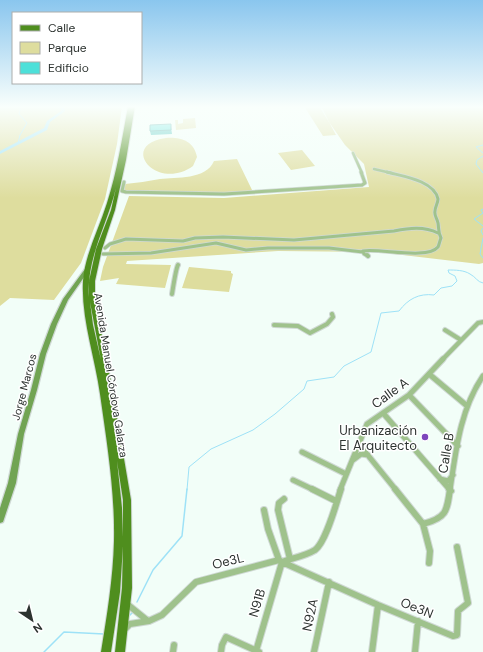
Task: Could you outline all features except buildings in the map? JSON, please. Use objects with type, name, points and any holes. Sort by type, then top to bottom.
[{"type":"main road","name":"Avenida Manuel Córdova Galarza","points":[[106,652],[114,604],[118,555],[117,501],[105,383],[86,301],[87,270],[115,182],[124,136]]},
{"type":"main road","name":"Avenida Manuel Córdova Galarza","points":[[120,652],[126,603],[128,544],[127,500],[105,383],[92,300],[92,281],[100,249],[113,210],[130,136]]},
{"type":"main road","name":"Jorge Marcos","points":[[0,519],[2,508],[12,483],[21,434],[43,354],[54,324],[66,299],[87,270]]},
{"type":"street","points":[[124,182],[122,191],[126,192],[224,194],[362,185],[365,183],[364,179],[352,153]]},
{"type":"street","points":[[103,254],[151,253],[216,243],[246,250],[268,248],[329,248],[363,252],[375,250],[429,253],[435,251],[440,244],[441,238],[438,233],[438,222],[435,215],[438,200],[436,193],[421,180],[374,168]]},
{"type":"street","points":[[105,248],[110,244],[126,239],[183,241],[196,238],[213,237],[294,240],[394,231],[410,228],[430,229],[438,233]]},
{"type":"street","points":[[363,252],[368,256]]},
{"type":"street","points":[[172,294],[176,278],[176,268],[178,265]]},
{"type":"street","points":[[274,325],[291,325],[307,330],[310,333],[327,324],[333,317],[332,314]]},
{"type":"street","name":"Calle A","points":[[322,542],[346,474],[367,424],[409,395],[480,322]]},
{"type":"street","points":[[446,330],[461,340]]},
{"type":"street","points":[[429,374],[466,405]]},
{"type":"street","name":"Calle B","points":[[423,524],[438,520],[447,509],[466,405],[476,384],[483,376]]},
{"type":"street","points":[[409,395],[458,446]]},
{"type":"street","points":[[383,413],[451,491]]},
{"type":"street","points":[[358,443],[423,524],[430,551],[429,563]]},
{"type":"street","points":[[302,452],[346,474]]},
{"type":"street","points":[[351,462],[361,454],[369,456]]},
{"type":"street","points":[[439,478],[448,481],[453,475]]},
{"type":"street","points":[[293,480],[336,501]]},
{"type":"street","points":[[284,499],[279,503],[278,510],[290,559]]},
{"type":"street","points":[[264,510],[268,529],[280,561]]},
{"type":"street","name":"Oe3L","points":[[123,630],[130,624],[149,621],[162,615],[172,607],[196,582],[290,559],[310,552],[319,547],[322,542]]},
{"type":"street","name":"Oe3N","points":[[280,561],[378,605],[453,636],[457,635],[458,611],[468,603],[457,547]]},
{"type":"street","name":"N91B","points":[[258,651],[280,561]]},
{"type":"street","name":"N92A","points":[[314,652],[329,582]]},
{"type":"street","points":[[126,603],[149,621]]},
{"type":"street","points":[[372,652],[378,605]]},
{"type":"street","points":[[415,652],[418,621]]},
{"type":"street","points":[[221,652],[222,645],[226,638],[258,651]]},
{"type":"green space","points":[[0,136],[118,136],[105,199],[81,263],[54,300],[10,298],[0,306]]},
{"type":"green space","points":[[339,136],[483,136],[483,263],[479,264],[377,252],[278,251],[127,261],[126,264],[171,265],[165,288],[116,284],[119,278],[100,281],[103,267],[129,196],[224,198],[369,187],[364,164],[345,145]]},
{"type":"green space","points":[[166,138],[182,139],[193,147],[197,157],[193,166],[179,173],[167,174],[156,170],[148,164],[144,157],[144,149],[152,142]]},
{"type":"green space","points":[[302,150],[315,166],[291,170],[278,153]]},
{"type":"green space","points":[[237,159],[253,192],[223,193],[123,191],[125,184],[198,175],[210,167],[214,161]]},
{"type":"green space","points":[[189,267],[231,271],[233,274],[229,292],[182,288]]},
{"type":"waterway","points":[[18,143],[20,136]]},
{"type":"waterway","points":[[0,153],[32,136]]},
{"type":"waterway","points":[[483,145],[476,147],[483,153]]},
{"type":"waterway","points":[[483,156],[477,160],[476,164],[483,173]]},
{"type":"waterway","points":[[483,209],[481,210],[483,213],[474,219],[483,226]]},
{"type":"waterway","points":[[483,228],[481,231],[483,235]]},
{"type":"waterway","points":[[483,238],[480,254],[483,258]]},
{"type":"waterway","points":[[187,490],[189,467],[211,449],[253,430],[275,414],[304,389],[307,381],[334,377],[344,366],[371,352],[381,313],[399,311],[406,303],[414,298],[423,295],[434,295],[441,288],[452,286],[457,281],[455,276],[449,273],[448,270],[459,270],[465,272],[472,275],[479,282],[483,283]]},
{"type":"waterway","points":[[137,602],[153,570],[182,536],[187,489]]},
{"type":"waterway","points":[[129,616],[132,613]]},
{"type":"waterway","points":[[44,652],[64,632],[104,634]]},
{"type":"place","name":"Urbanización El Arquitecto","points":[[425,437]]}]
